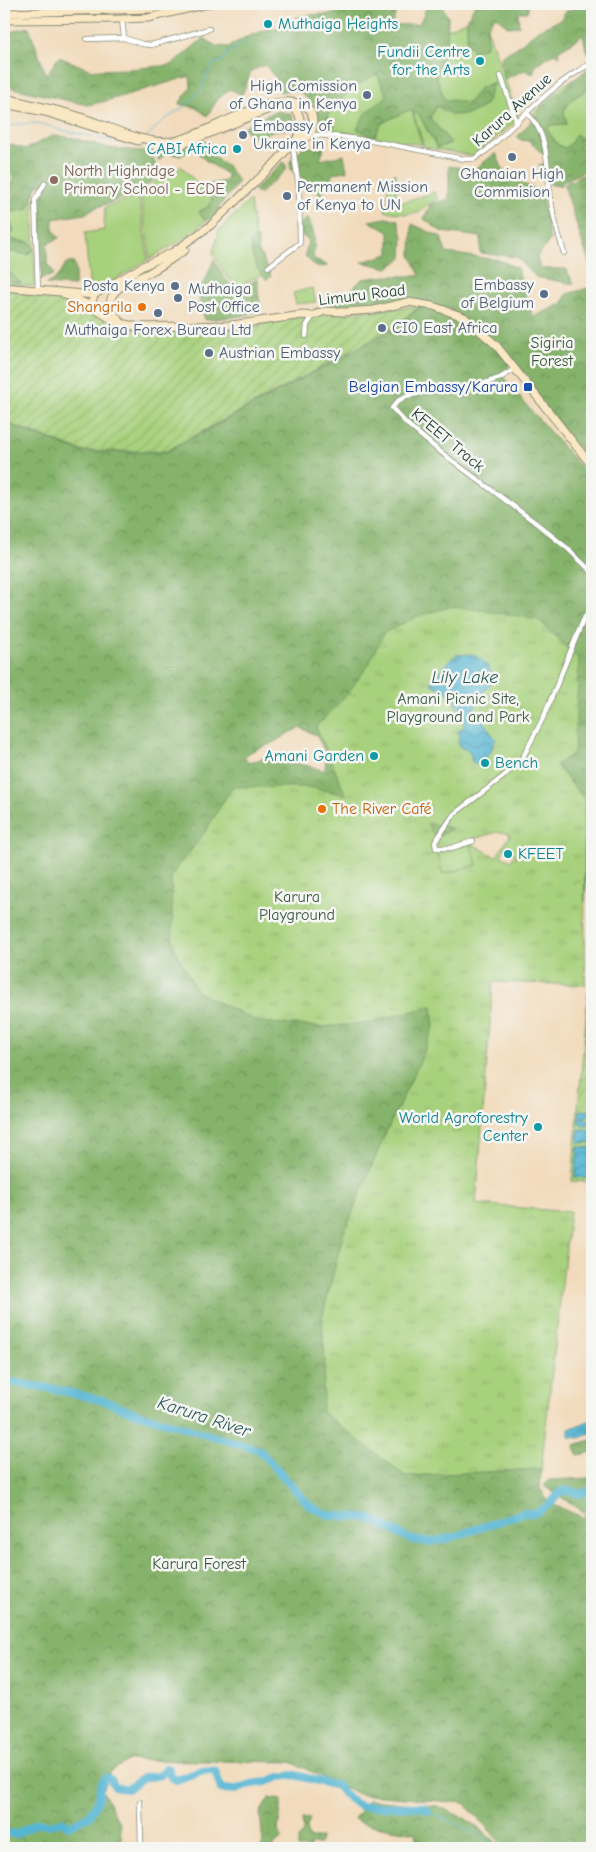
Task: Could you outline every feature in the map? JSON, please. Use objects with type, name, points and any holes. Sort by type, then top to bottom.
[{"type":"main road","points":[[4,13],[150,9],[180,4]]},
{"type":"main road","points":[[4,20],[122,19],[165,15],[208,4]]},
{"type":"main road","points":[[4,97],[76,115],[139,140],[161,141],[182,139],[241,114],[268,104],[280,102],[308,107],[313,116],[308,131],[231,210],[200,238],[153,271],[120,288],[106,311],[99,312]]},
{"type":"main road","points":[[4,104],[45,112],[161,146],[182,145],[282,105],[292,107],[297,111],[308,131]]},
{"type":"main road","points":[[92,306],[97,294],[143,266],[173,252],[211,225],[294,142],[308,131]]},
{"type":"main road","points":[[4,287],[108,295],[117,319],[125,325]]},
{"type":"main road","name":"Limuru Road","points":[[58,292],[92,306],[110,319],[125,325],[148,328],[231,325],[289,317],[312,316],[324,311],[374,310],[408,302],[433,306],[464,317],[496,345],[592,466]]},
{"type":"street","points":[[122,19],[124,38]]},
{"type":"street","points":[[87,39],[124,38],[142,44],[151,44],[209,30]]},
{"type":"street","name":"Karura Avenue","points":[[308,131],[471,160],[487,150],[558,84],[574,72],[592,63]]},
{"type":"street","points":[[501,76],[517,123]]},
{"type":"street","points":[[526,113],[532,118],[547,154],[550,198],[564,253]]},
{"type":"street","points":[[268,267],[300,243],[299,188],[293,148]]},
{"type":"street","points":[[38,291],[35,200],[45,183]]},
{"type":"street","points":[[306,336],[307,325],[312,316]]},
{"type":"street","name":"KFEET Track","points":[[515,368],[500,378],[473,387],[457,387],[406,396],[392,408],[407,424],[438,450],[567,548],[592,572]]},
{"type":"street","points":[[473,841],[450,848],[436,848],[434,846],[434,842],[454,814],[504,776],[523,757],[544,716],[582,622],[592,603]]},
{"type":"street","points":[[588,1517],[592,1521]]},
{"type":"street","points":[[140,1802],[141,1848]]},
{"type":"green space","points":[[341,4],[380,4],[396,12],[392,25],[419,24],[428,5],[441,4],[448,17],[447,40],[436,75],[444,99],[468,103],[480,88],[494,82],[485,106],[469,114],[452,115],[437,106],[430,118],[451,143],[437,148],[419,115],[409,110],[382,123],[374,137],[357,129],[365,114],[387,96],[377,74],[349,92],[333,108],[327,116],[335,126],[321,127],[316,107],[297,89],[280,92],[275,77],[265,65],[251,71],[242,95],[230,89],[218,99],[207,116],[197,108],[179,104],[191,87],[190,76],[87,105],[4,86],[4,43],[13,31],[29,27],[46,75],[59,57],[91,70],[130,69],[171,65],[204,38],[216,46],[228,47],[244,38],[285,26],[301,16],[335,14]]},
{"type":"green space","points":[[475,4],[529,4],[527,12],[518,12],[519,26],[509,27],[495,16],[487,27],[486,47],[472,51],[471,46],[467,46],[467,21]]},
{"type":"green space","points":[[584,4],[592,4],[592,51],[587,54],[583,35],[558,51],[560,56],[554,53],[536,64],[533,74],[525,70],[504,79],[501,56],[516,48],[538,30],[560,20],[565,12]]},
{"type":"green space","points":[[482,14],[519,119],[473,156],[424,147],[403,80],[422,145],[324,129],[325,72],[394,52]]},
{"type":"green space","points":[[590,67],[592,70],[592,86],[571,100],[564,111],[567,124],[550,125],[548,131],[558,145],[565,148],[576,134],[584,140],[579,149],[586,149],[592,143],[592,167],[565,181],[560,186],[552,185],[538,176],[540,164],[544,165],[546,157],[529,141],[521,140],[517,137],[542,107]]},
{"type":"green space","points":[[592,69],[592,164],[547,140],[533,113],[564,85]]},
{"type":"green space","points":[[278,111],[292,114],[295,129],[275,130],[253,138],[243,128],[253,121]]},
{"type":"green space","points":[[54,135],[74,138],[108,148],[151,152],[159,175],[139,192],[92,209],[85,214],[53,219],[53,228],[59,238],[47,244],[47,264],[54,275],[41,279],[42,212],[39,201],[48,187],[38,184],[28,209],[15,212],[4,210],[4,190],[11,187],[16,178],[9,172],[4,171],[4,143],[26,149]]},
{"type":"green space","points":[[191,138],[206,142],[210,154],[227,166],[238,181],[219,206],[216,216],[205,221],[199,212],[209,206],[215,192],[209,184],[226,181],[228,175],[205,160],[193,148],[181,156],[166,153],[159,161],[155,150]]},
{"type":"green space","points":[[303,147],[324,148],[320,160],[344,155],[347,171],[333,173],[332,179],[320,195],[305,180],[291,170],[290,161]]},
{"type":"green space","points":[[496,153],[503,170],[515,180],[541,192],[550,240],[537,257],[540,269],[566,269],[574,284],[536,277],[517,257],[480,253],[481,237],[442,232],[424,219],[430,205],[449,199],[449,166],[474,170]]},
{"type":"green space","points":[[283,162],[286,165],[286,170],[259,194],[254,190]]},
{"type":"green space","points":[[4,163],[33,163],[34,286],[4,284]]},
{"type":"green space","points":[[181,166],[221,209],[180,241],[150,259],[141,194],[162,176]]},
{"type":"green space","points":[[592,170],[592,272],[564,185]]},
{"type":"green space","points":[[395,173],[401,188],[395,192],[400,203],[435,192],[438,200],[427,205],[419,213],[405,214],[385,211],[388,199],[388,180]]},
{"type":"green space","points":[[139,195],[148,260],[99,289],[90,292],[85,233],[104,230],[105,207]]},
{"type":"green space","points":[[250,200],[257,253],[267,272],[238,286],[226,276],[213,253],[219,230]]},
{"type":"green space","points":[[307,217],[314,237],[313,258],[328,266],[316,267],[305,256],[308,240],[295,230]]},
{"type":"green space","points":[[386,218],[398,220],[403,237],[402,258],[388,268],[362,262],[389,254],[389,232],[369,221]]},
{"type":"green space","points":[[7,223],[11,223],[14,231],[9,238],[30,242],[34,249],[28,255],[14,252],[4,253],[4,247],[6,246],[4,244],[4,226]]},
{"type":"green space","name":"Karura Forest","points":[[412,224],[441,237],[446,253],[499,260],[517,268],[533,317],[562,304],[567,294],[592,287],[592,466],[510,363],[481,334],[509,364],[505,377],[507,383],[592,480],[592,788],[585,902],[584,799],[546,752],[468,821],[435,838],[232,787],[205,832],[173,945],[197,992],[259,1022],[320,1027],[367,1023],[432,1005],[434,1026],[422,1057],[384,1137],[343,1235],[322,1318],[325,1361],[405,1476],[541,1469],[540,1488],[549,1503],[592,1521],[592,1848],[515,1848],[503,1845],[464,1803],[359,1794],[291,1762],[129,1760],[110,1772],[103,1791],[120,1825],[122,1848],[4,1848],[4,423],[82,452],[166,452],[387,333],[423,305],[397,303],[366,309],[312,310],[340,301],[362,279],[387,276],[420,276],[411,255]],"holes":[[[301,728],[316,735],[326,753],[325,771],[265,758],[248,763],[244,757]]]},
{"type":"green space","points":[[258,237],[258,249],[271,276],[267,280],[257,267],[252,253],[250,242]]},
{"type":"green space","points":[[214,259],[224,278],[237,290],[258,279],[261,310],[243,316],[205,320],[197,292],[206,279]]},
{"type":"green space","points":[[66,263],[74,263],[76,272],[74,286],[46,284],[58,276]]},
{"type":"green space","points":[[4,267],[21,283],[4,281]]},
{"type":"green space","points":[[312,288],[316,302],[296,304],[293,293]]},
{"type":"green space","points":[[4,290],[53,298],[81,306],[119,327],[153,330],[209,331],[249,327],[292,318],[421,306],[386,332],[166,451],[82,451],[4,422]]},
{"type":"green space","name":"Karura Playground","points":[[453,606],[537,619],[579,659],[574,753],[556,765],[584,799],[585,985],[493,982],[476,1204],[570,1212],[541,1469],[405,1476],[322,1412],[325,1361],[322,1318],[343,1235],[384,1137],[422,1057],[434,1026],[432,1006],[367,1023],[320,1027],[259,1022],[197,992],[173,945],[171,876],[205,832],[232,787],[309,787],[346,795],[316,727],[348,693],[367,667],[384,633],[415,617]],"holes":[[[427,823],[452,828],[452,829],[435,838]],[[498,832],[508,833],[510,836],[496,857],[474,845],[473,841],[476,838]],[[471,844],[477,865],[443,874],[437,853]],[[505,848],[515,854],[511,861],[501,856]]]},
{"type":"green space","points":[[471,844],[477,865],[443,875],[437,853]]},
{"type":"green space","points":[[592,988],[592,1182],[572,1181],[588,993]]},
{"type":"green space","points":[[592,1440],[592,1452],[578,1455],[574,1445]]},
{"type":"green space","points":[[592,1478],[592,1509],[584,1512],[544,1486],[549,1480]]},
{"type":"green space","points":[[269,1798],[282,1800],[278,1831],[282,1837],[272,1848],[260,1848],[263,1844],[260,1813]]},
{"type":"green space","points":[[368,1800],[437,1806],[466,1819],[504,1848],[485,1848],[481,1845],[476,1848],[417,1848],[415,1833],[365,1824],[354,1819]]},
{"type":"green space","points":[[310,1818],[307,1827],[309,1838],[321,1838],[320,1844],[309,1844],[311,1848],[298,1848],[298,1839],[303,1832],[302,1819]]},
{"type":"water","name":"Lily Lake","points":[[472,654],[486,665],[494,681],[481,696],[473,713],[483,721],[496,739],[490,753],[478,765],[471,761],[471,755],[467,750],[460,747],[458,741],[460,736],[458,730],[463,728],[464,721],[457,720],[453,713],[461,710],[446,691],[431,684],[450,660],[457,655]]},
{"type":"water","points":[[580,1110],[592,1111],[592,1116],[585,1116],[585,1120],[592,1120],[592,1125],[579,1124]]},
{"type":"water","points":[[579,1129],[592,1130],[592,1143],[578,1142]]},
{"type":"water","points":[[578,1147],[591,1148],[589,1178],[575,1177]]},
{"type":"water","points":[[589,1421],[592,1422],[592,1432],[580,1438],[569,1437],[569,1429]]},
{"type":"waterway","points":[[146,137],[163,121],[188,104],[201,89],[212,65],[223,60],[227,53],[248,41]]},
{"type":"waterway","points":[[4,127],[38,124],[59,130],[137,144]]},
{"type":"waterway","name":"Karura River","points":[[4,1381],[54,1389],[105,1401],[129,1411],[259,1450],[310,1506],[328,1515],[368,1518],[412,1540],[430,1542],[450,1538],[523,1513],[536,1513],[551,1503],[561,1491],[573,1491],[577,1494],[592,1489]]},
{"type":"waterway","points":[[4,1833],[17,1834],[38,1822],[49,1825],[62,1821],[68,1826],[89,1816],[98,1800],[101,1784],[106,1777],[110,1779],[115,1787],[128,1789],[145,1777],[161,1775],[166,1768],[169,1769],[170,1776],[176,1780],[201,1771],[212,1770],[215,1771],[221,1789],[236,1790],[251,1784],[295,1775],[338,1786],[349,1799],[360,1806],[424,1807],[428,1811]]},
{"type":"waterway","points":[[428,1811],[481,1836],[497,1848]]},
{"type":"place","name":"Muthaiga Heights","points":[[268,24]]},
{"type":"place","name":"Fundii Centre for the Arts","points":[[480,61]]},
{"type":"place","name":"High Comission of Ghana in Kenya","points":[[367,95]]},
{"type":"place","name":"Embassy of Ukraine in Kenya","points":[[243,135]]},
{"type":"place","name":"CABI Africa","points":[[237,149]]},
{"type":"place","name":"Ghanaian High Commision","points":[[512,157]]},
{"type":"place","name":"North Highridge Primary School - ECDE","points":[[54,180]]},
{"type":"place","name":"Permanent Mission of Kenya to UN","points":[[287,196]]},
{"type":"place","name":"Posta Kenya","points":[[175,286]]},
{"type":"place","name":"Embassy of Belgium","points":[[544,294]]},
{"type":"place","name":"Muthaiga Post Office","points":[[178,298]]},
{"type":"place","name":"Shangrila","points":[[142,307]]},
{"type":"place","name":"Muthaiga Forex Bureau Ltd","points":[[158,313]]},
{"type":"place","name":"CIO East Africa","points":[[382,328]]},
{"type":"place","name":"Austrian Embassy","points":[[209,353]]},
{"type":"place","name":"Belgian Embassy/Karura","points":[[528,387]]},
{"type":"place","name":"Amani Garden","points":[[374,756]]},
{"type":"place","name":"Bench","points":[[485,763]]},
{"type":"place","name":"The River Café","points":[[322,809]]},
{"type":"place","name":"KFEET","points":[[508,854]]},
{"type":"place","name":"World Agroforestry Center","points":[[538,1127]]},
{"type":"park label","name":"Sigiria Forest","points":[[552,352]]},
{"type":"park label","name":"Amani Picnic Site, Playground and Park","points":[[458,708]]}]
